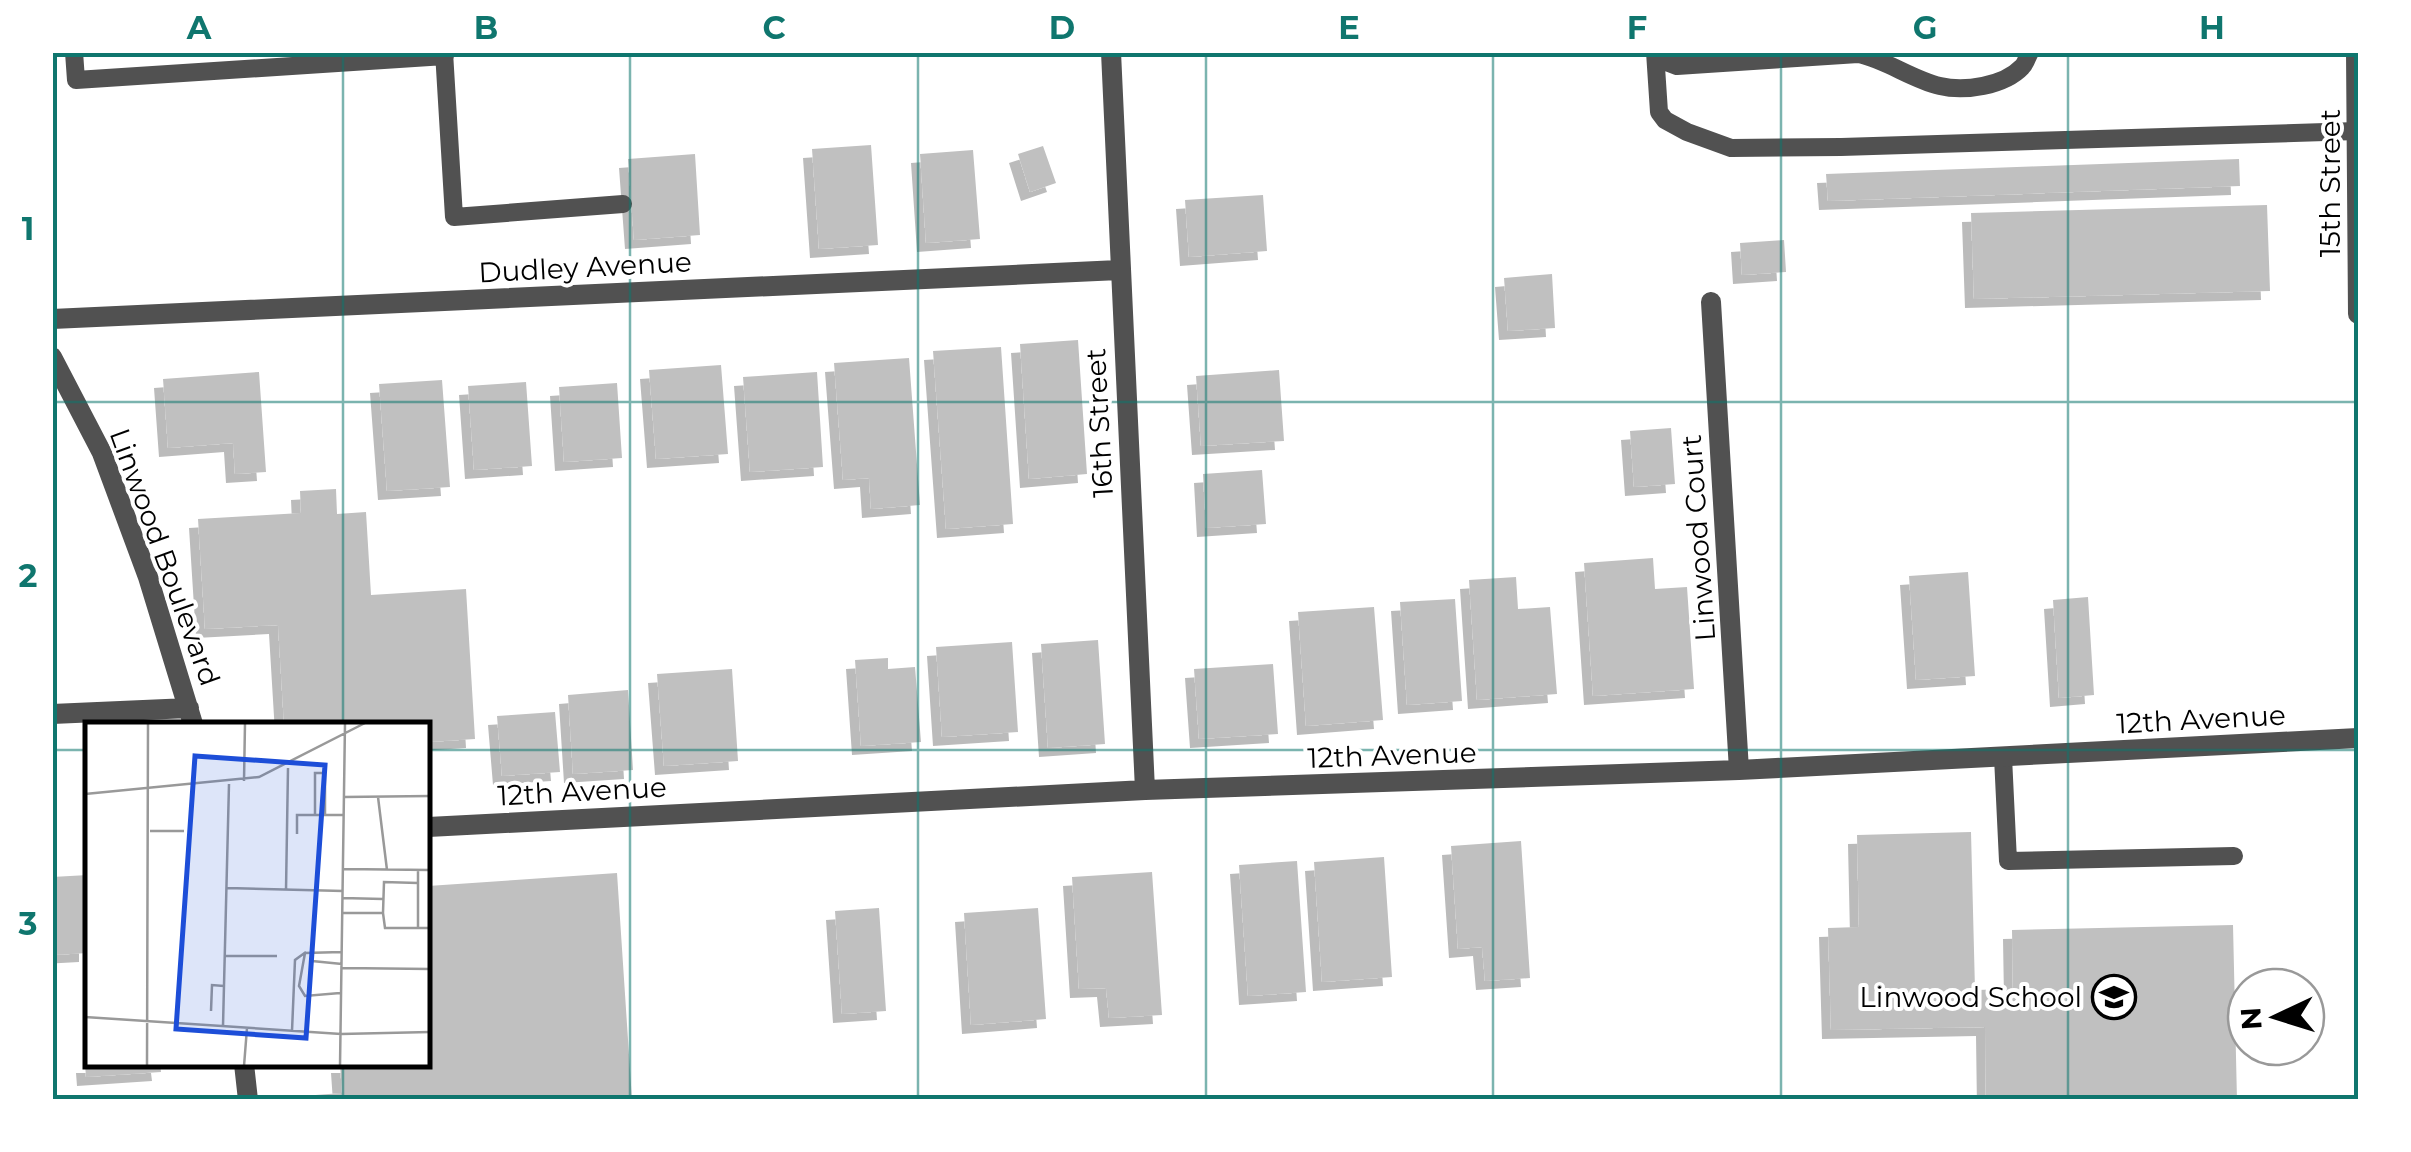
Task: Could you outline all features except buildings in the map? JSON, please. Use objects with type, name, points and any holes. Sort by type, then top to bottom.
[{"type":"street","name":"16th Street","points":[[1111,52],[1145,790]]},
{"type":"street","name":"15th Street","points":[[2356,52],[2358,314]]},
{"type":"street","name":"Dudley Avenue","points":[[52,319],[1119,270]]},
{"type":"street","name":"Linwood Court","points":[[1711,302],[1739,770]]},
{"type":"street","name":"Linwood Boulevard","points":[[52,357],[102,453],[148,577],[191,716]]},
{"type":"street","points":[[52,714],[191,716]]},
{"type":"street","name":"12th Avenue","points":[[430,827],[1145,790],[1739,770],[2358,738]]},
{"type":"street","points":[[244,1067],[248,1100]]},
{"type":"lane","points":[[74,52],[76,80],[195,65],[444,54],[454,217],[623,204]]},
{"type":"lane","points":[[1656,52],[1676,66],[1858,54],[1876,58],[1937,86],[1960,89],[1995,84],[2022,67],[2030,52]]},
{"type":"lane","points":[[1656,52],[1659,112],[1665,120],[1731,148],[2357,131]]},
{"type":"lane","points":[[2002,757],[2008,861],[2234,856]]},
{"type":"place","name":"Linwood School","points":[[2114,997]]}]
